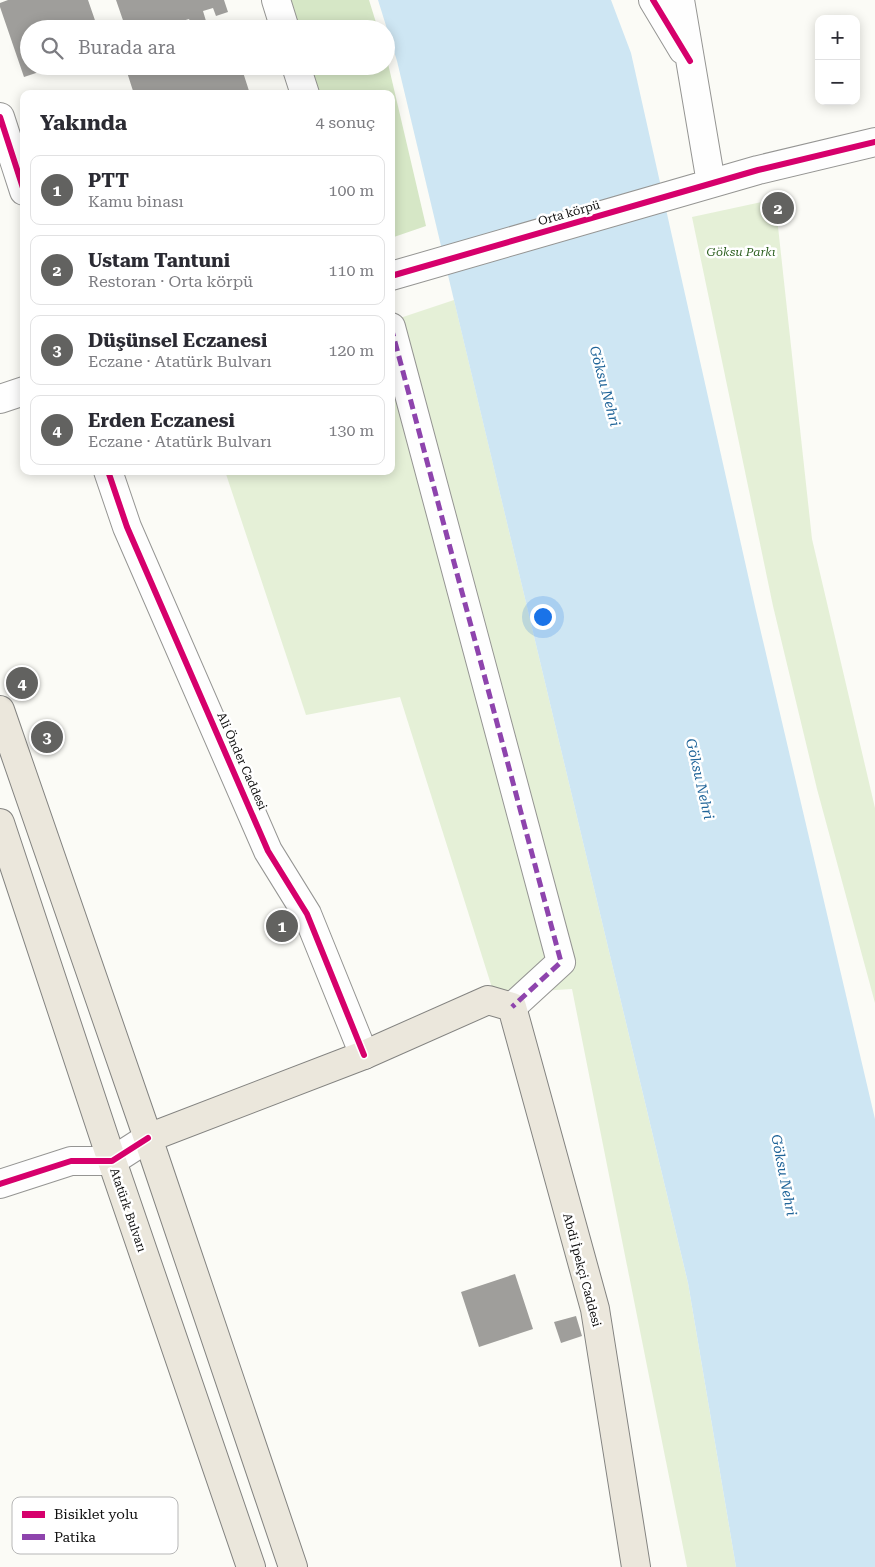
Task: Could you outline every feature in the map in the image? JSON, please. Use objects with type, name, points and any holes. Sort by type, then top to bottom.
[{"type":"main road","points":[[0,710],[148,1138],[293,1567]]},
{"type":"main road","name":"Atatürk Bulvarı","points":[[1,828],[112,1161],[251,1567]]},
{"type":"main road","points":[[148,1138],[364,1055],[488,1000],[512,1007]]},
{"type":"main road","name":"Abdi İpekçi Caddesi","points":[[512,1007],[595,1309],[636,1567]]},
{"type":"street","points":[[276,0],[282,20]]},
{"type":"street","points":[[653,0],[690,61]]},
{"type":"street","points":[[680,0],[711,183]]},
{"type":"street","points":[[299,75],[304,90]]},
{"type":"street","points":[[0,117],[20,180]]},
{"type":"street","points":[[758,170],[875,142]]},
{"type":"street","points":[[758,170],[875,160]]},
{"type":"street","name":"Orta körpü","points":[[395,275],[758,170]]},
{"type":"street","points":[[395,342],[561,962],[512,1007]]},
{"type":"street","points":[[0,399],[20,393]]},
{"type":"street","name":"Ali Önder Caddesi","points":[[109,475],[127,528],[265,842],[307,914],[364,1055]]},
{"type":"street","points":[[0,1184],[71,1161],[112,1161],[148,1138]]},
{"type":"green space","points":[[284,0],[369,0],[375,20],[291,20]]},
{"type":"green space","points":[[309,75],[391,75],[394,90],[315,90]]},
{"type":"green space","points":[[395,93],[426,226],[395,237]]},
{"type":"green space","name":"Göksu Parkı","points":[[775,199],[812,539],[875,808],[875,1003],[817,789],[773,606],[692,217]]},
{"type":"green space","points":[[454,300],[688,1283],[736,1567],[687,1567],[572,989],[494,994],[400,697],[306,715],[226,475],[395,475],[395,320]]},
{"type":"water","name":"Göksu Nehri","points":[[378,0],[611,0],[631,53],[756,611],[875,1119],[875,1567],[736,1567],[688,1283],[395,55],[395,20],[384,20]]},
{"type":"building","points":[[8,0],[88,0],[95,20],[20,20],[20,65],[0,3]]},
{"type":"building","points":[[116,0],[224,0],[228,12],[216,16],[213,8],[203,11],[206,20],[123,20]]},
{"type":"building","points":[[128,75],[244,75],[249,90],[133,90]]},
{"type":"building","points":[[515,1274],[533,1329],[479,1347],[461,1292]]},
{"type":"building","points":[[576,1316],[582,1336],[561,1343],[554,1322]]},
{"type":"marked path","points":[[395,342],[561,962],[512,1007]]},
{"type":"cycle path","points":[[653,0],[690,61]]},
{"type":"cycle path","points":[[0,117],[20,179]]},
{"type":"cycle path","points":[[395,275],[758,170],[875,142]]},
{"type":"cycle path","points":[[109,475],[127,527],[268,851],[307,914],[364,1055]]},
{"type":"cycle path","points":[[0,1184],[71,1161],[112,1161],[148,1138]]},
{"type":"place","name":"Ustam Tantuni","points":[[778,208]]},
{"type":"place","name":"Erden Eczanesi","points":[[22,683]]},
{"type":"place","name":"Düşünsel Eczanesi","points":[[47,737]]},
{"type":"place","name":"PTT","points":[[282,926]]}]
